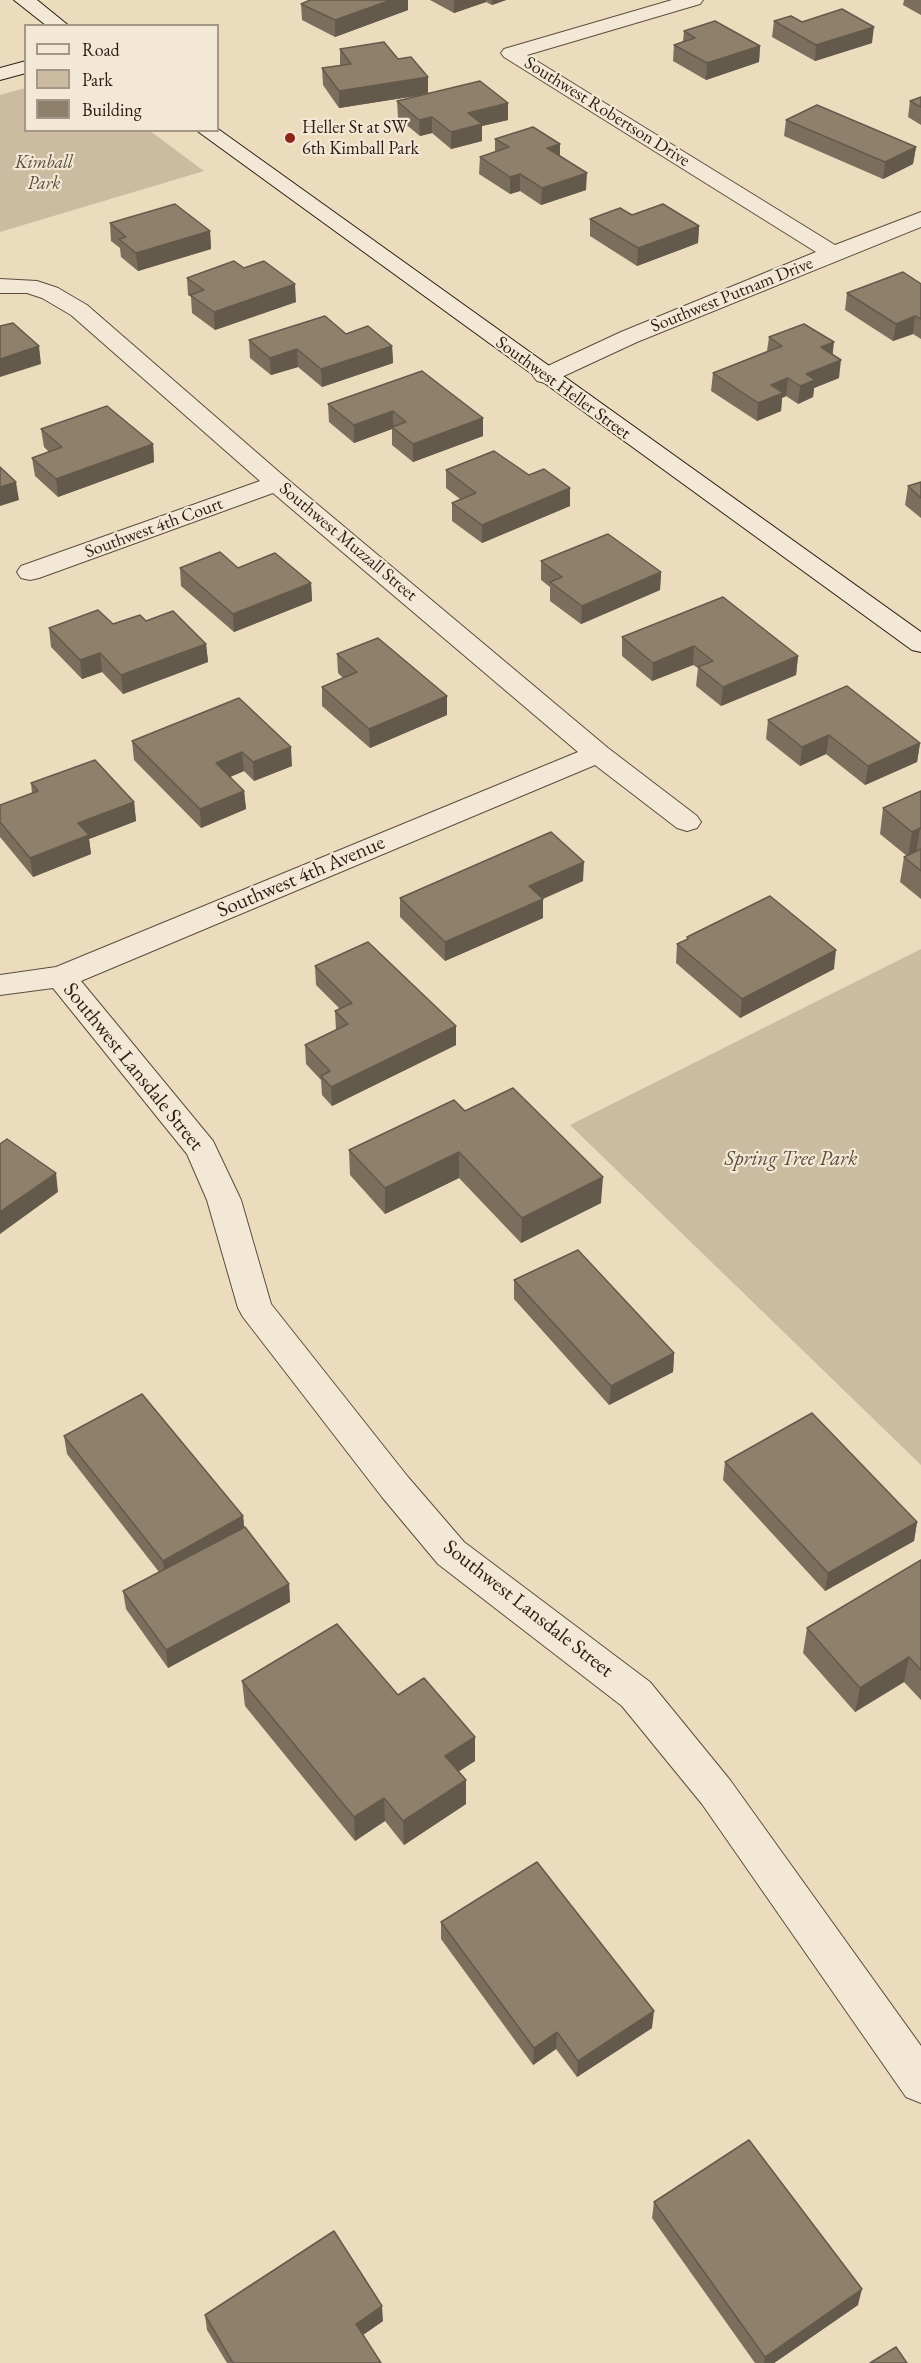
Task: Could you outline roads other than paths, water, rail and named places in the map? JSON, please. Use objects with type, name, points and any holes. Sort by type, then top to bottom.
[{"type":"street","points":[[24,0],[57,24]]},
{"type":"street","name":"Southwest Robertson Drive","points":[[693,0],[511,53],[833,253]]},
{"type":"street","points":[[0,74],[24,68]]},
{"type":"street","name":"Southwest Heller Street","points":[[209,132],[545,376],[921,644]]},
{"type":"street","name":"Southwest Putnam Drive","points":[[545,376],[629,337],[921,219]]},
{"type":"street","name":"Southwest Muzzall Street","points":[[0,286],[29,286],[50,294],[79,310],[277,483],[598,754],[687,822]]},
{"type":"street","name":"Southwest 4th Court","points":[[30,572],[277,483]]},
{"type":"street","name":"Southwest 4th Avenue","points":[[0,985],[61,977],[598,754]]},
{"type":"street","name":"Southwest Lansdale Street","points":[[61,977],[201,1149],[224,1200],[255,1308],[262,1318],[395,1487],[451,1553],[636,1694],[716,1792],[921,2082]]},
{"type":"place","name":"Heller St at SW 6th Kimball Park","points":[[290,138]]},
{"type":"park label","name":"Kimball Park","points":[[44,174]]},
{"type":"park label","name":"Spring Tree Park","points":[[791,1159]]}]
